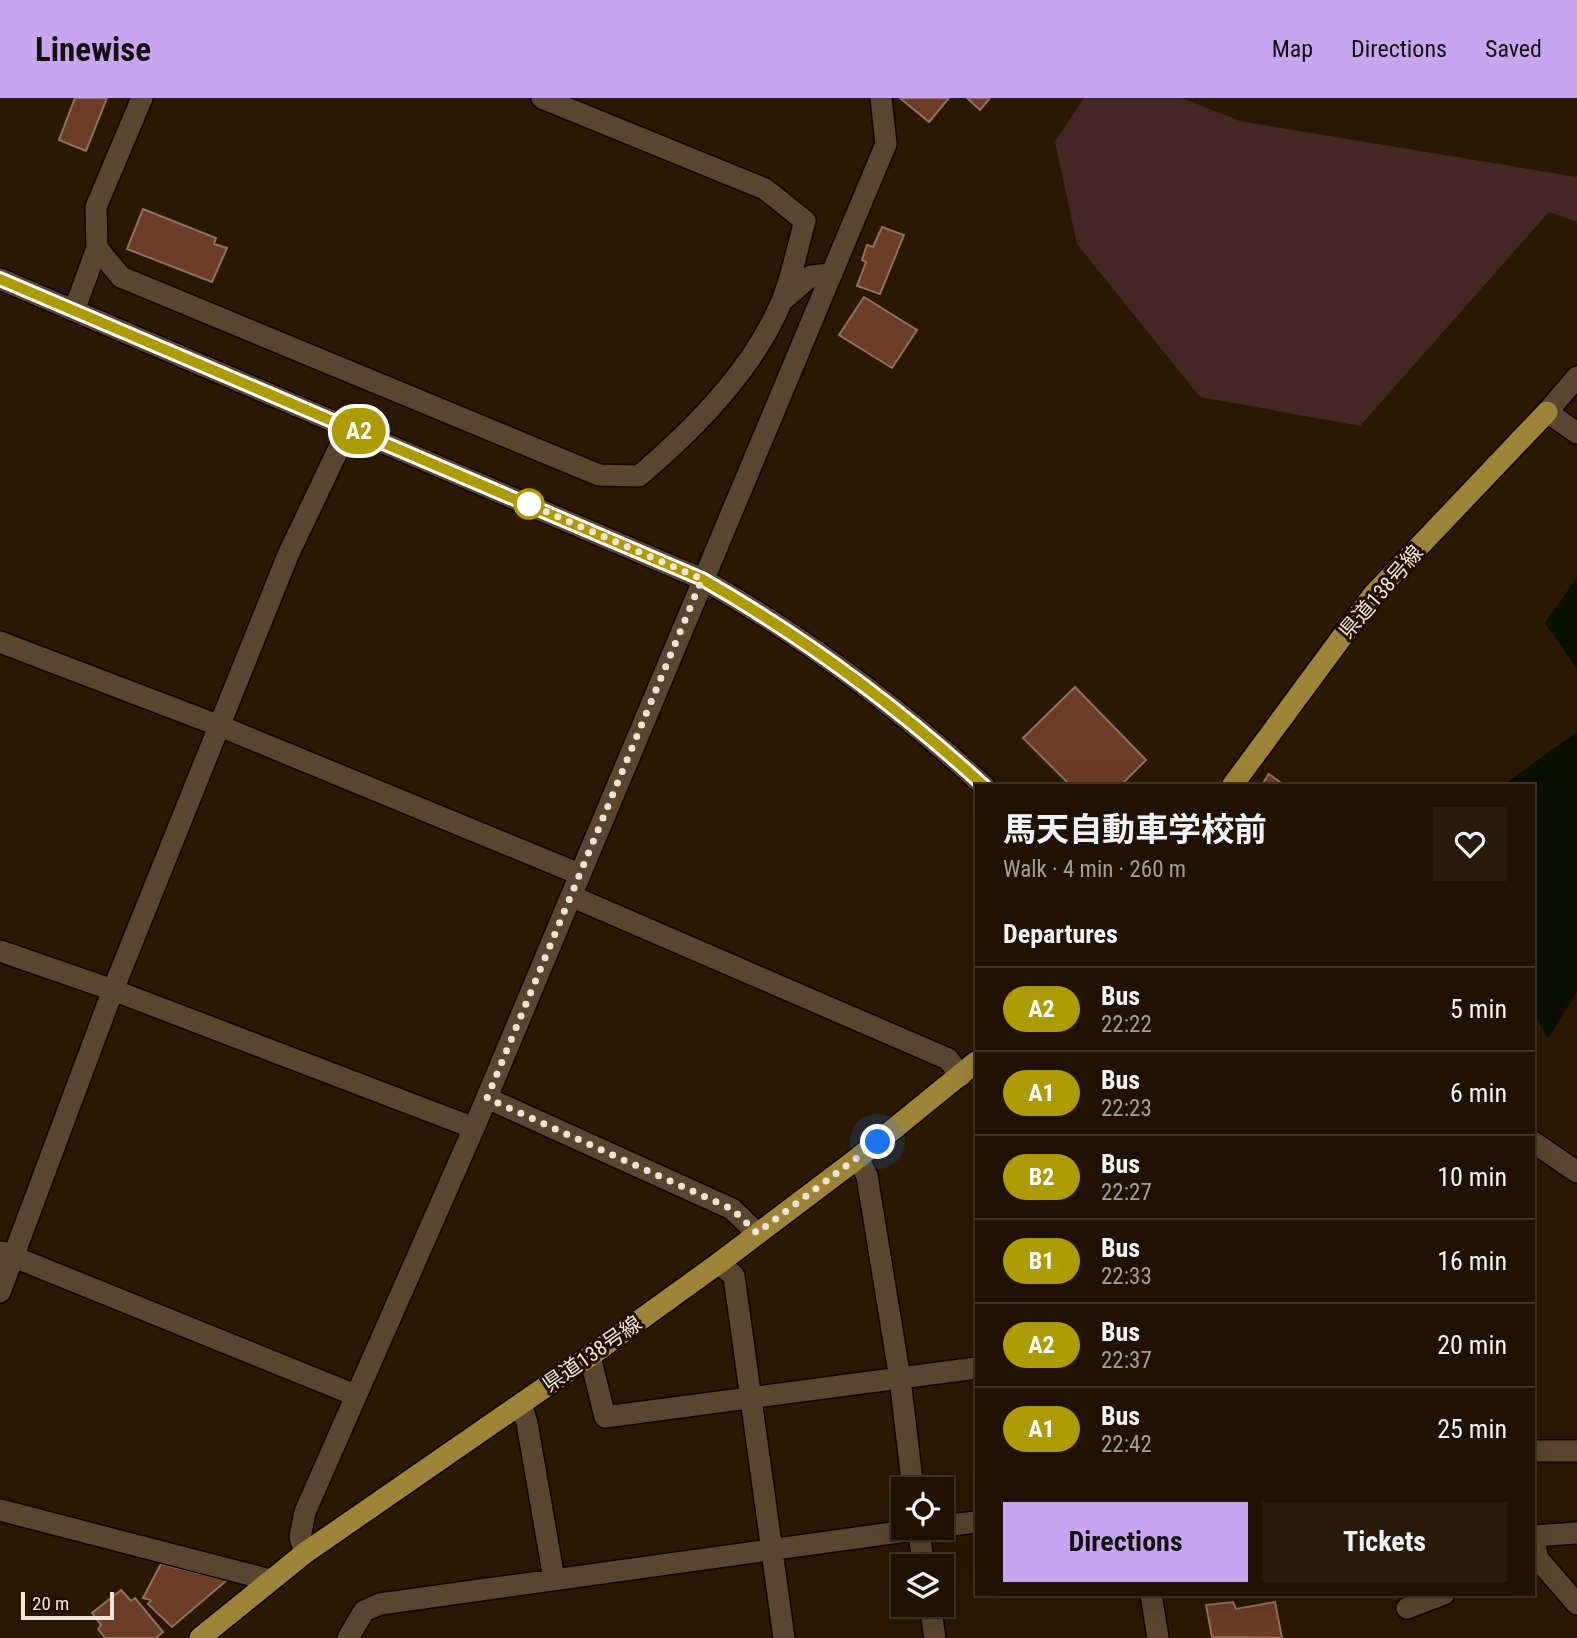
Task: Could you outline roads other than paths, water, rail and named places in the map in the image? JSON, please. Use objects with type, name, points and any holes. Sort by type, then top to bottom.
[{"type":"main road","name":"県道138号線","points":[[1233,784],[1373,595],[1547,412]]},
{"type":"main road","name":"県道138号線","points":[[201,1638],[304,1553],[590,1356],[719,1263],[858,1158],[969,1069]]},
{"type":"street","points":[[74,311],[97,248],[96,207],[142,98]]},
{"type":"street","points":[[97,248],[121,277],[599,475],[639,476],[684,438],[760,345],[782,302],[805,221],[765,189],[542,98]]},
{"type":"street","points":[[304,1553],[300,1537],[305,1512],[487,1098],[886,144],[881,98]]},
{"type":"street","points":[[782,302],[811,276],[832,274]]},
{"type":"street","points":[[4,287],[74,311],[349,426],[702,579],[794,634],[862,682],[982,784]]},
{"type":"street","points":[[1577,377],[1547,412],[1577,433]]},
{"type":"street","points":[[0,1292],[6,1254],[288,555],[349,426]]},
{"type":"street","points":[[0,642],[220,726],[579,874]]},
{"type":"street","points":[[571,896],[969,1069]]},
{"type":"street","points":[[0,951],[113,990],[474,1128]]},
{"type":"street","points":[[487,1098],[732,1209],[757,1233]]},
{"type":"street","points":[[1535,1143],[1577,1172]]},
{"type":"street","points":[[858,1158],[867,1176],[900,1379],[912,1477]]},
{"type":"street","points":[[6,1254],[355,1395]]},
{"type":"street","points":[[719,1263],[734,1276],[784,1638]]},
{"type":"street","points":[[590,1356],[605,1417],[975,1368]]},
{"type":"street","points":[[520,1404],[527,1423],[554,1579]]},
{"type":"street","points":[[1535,1451],[1577,1451]]},
{"type":"street","points":[[0,1510],[270,1580]]},
{"type":"street","points":[[954,1525],[975,1522]]},
{"type":"street","points":[[348,1638],[364,1611],[380,1604],[891,1532]]},
{"type":"street","points":[[1535,1549],[1577,1533]]},
{"type":"street","points":[[1535,1550],[1577,1604]]},
{"type":"street","points":[[1151,1596],[1158,1638]]},
{"type":"street","points":[[1407,1608],[1439,1596]]},
{"type":"street","points":[[932,1617],[935,1638]]}]
